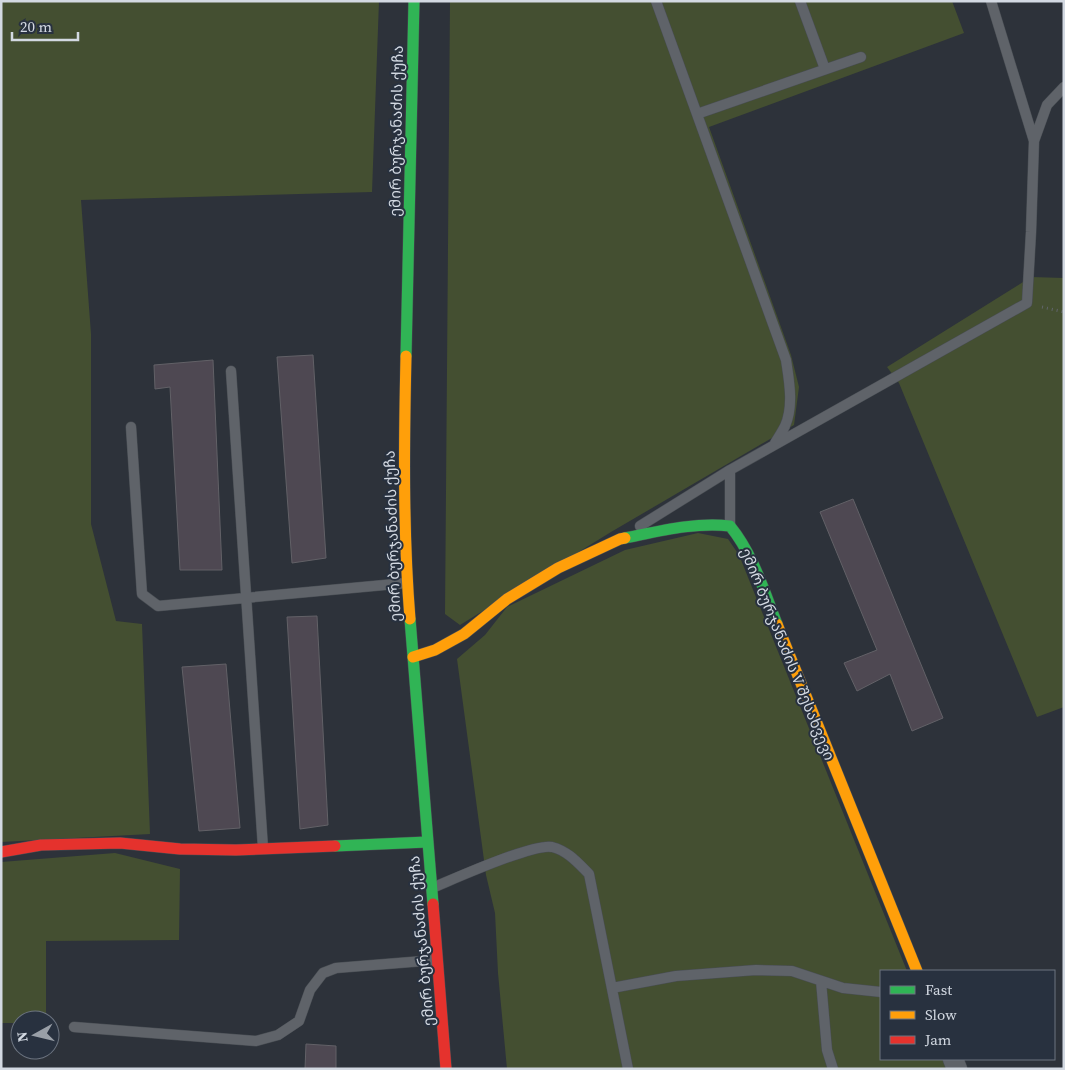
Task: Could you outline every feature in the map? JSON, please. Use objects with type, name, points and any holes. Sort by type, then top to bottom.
[{"type":"street","name":"ემირ ბურჯანაძის ქუჩა","points":[[414,1],[404,442],[407,583],[446,1069]]},
{"type":"street","points":[[413,657],[435,650],[464,634],[507,599],[558,568],[620,539],[712,524],[730,526]]},
{"type":"street","name":"ემირ ბურჯანაძის V შესახვევი","points":[[730,526],[740,538],[751,559],[917,970]]},
{"type":"street","points":[[1,852],[41,845],[120,843],[180,849],[236,850],[427,842]]},
{"type":"lane","points":[[656,1],[786,360],[790,383],[790,405],[786,425],[774,444]]},
{"type":"lane","points":[[800,1],[825,69]]},
{"type":"lane","points":[[620,539],[774,444],[1027,303],[1034,141],[991,1]]},
{"type":"lane","points":[[697,114],[861,57]]},
{"type":"lane","points":[[1034,141],[1048,105],[1064,87]]},
{"type":"lane","points":[[231,371],[263,848]]},
{"type":"lane","points":[[131,427],[142,594],[158,606],[407,583]]},
{"type":"lane","points":[[730,470],[730,526]]},
{"type":"lane","points":[[431,888],[526,850],[551,847],[572,856],[589,874],[628,1069]]},
{"type":"lane","points":[[74,1027],[256,1041],[278,1035],[299,1021],[310,990],[323,973],[336,968],[437,960]]},
{"type":"lane","points":[[612,988],[676,976],[756,970],[792,971],[843,988],[880,992]]},
{"type":"lane","points":[[821,981],[827,1050],[833,1069]]},
{"type":"path","points":[[1027,303],[1064,312]]},
{"type":"green space","points":[[1,1],[379,1],[372,192],[81,200],[91,334],[91,524],[116,621],[142,624],[150,834],[1,842]]},
{"type":"green space","points":[[450,1],[952,1],[964,33],[709,127],[791,355],[799,387],[794,425],[611,532],[460,625],[445,614]]},
{"type":"green space","points":[[1031,277],[1064,278],[1064,707],[1037,717],[899,383],[887,367]]},
{"type":"green space","points":[[698,533],[728,539],[739,555],[907,970],[880,970],[880,1060],[943,1060],[947,1069],[507,1069],[498,973],[495,913],[486,875],[457,659],[485,635],[507,607],[625,550]]},
{"type":"green space","points":[[115,853],[180,869],[179,940],[46,941],[46,1010],[10,1010],[10,1023],[1,1023],[1,862]]},
{"type":"building","points":[[313,355],[326,558],[292,563],[277,357]]},
{"type":"building","points":[[213,360],[222,570],[180,570],[170,387],[155,389],[154,365]]},
{"type":"building","points":[[853,499],[943,718],[912,731],[890,674],[857,691],[844,663],[877,650],[820,512]]},
{"type":"building","points":[[317,616],[328,825],[300,829],[287,617]]},
{"type":"building","points":[[226,664],[240,828],[199,831],[182,667]]},
{"type":"building","points":[[306,1044],[336,1046],[336,1069],[305,1069]]},
{"type":"traffic: fast","points":[[406,356],[414,1]]},
{"type":"traffic: fast","points":[[625,538],[691,526],[730,526],[752,561],[777,624]]},
{"type":"traffic: fast","points":[[410,619],[433,904]]},
{"type":"traffic: fast","points":[[335,846],[427,842]]},
{"type":"traffic: slow","points":[[406,356],[406,554],[410,619]]},
{"type":"traffic: slow","points":[[413,657],[435,650],[464,634],[507,599],[558,568],[625,538]]},
{"type":"traffic: slow","points":[[777,624],[917,970]]},
{"type":"traffic: jam","points":[[1,852],[41,845],[120,843],[180,849],[236,850],[335,846]]},
{"type":"traffic: jam","points":[[433,904],[446,1069]]}]
